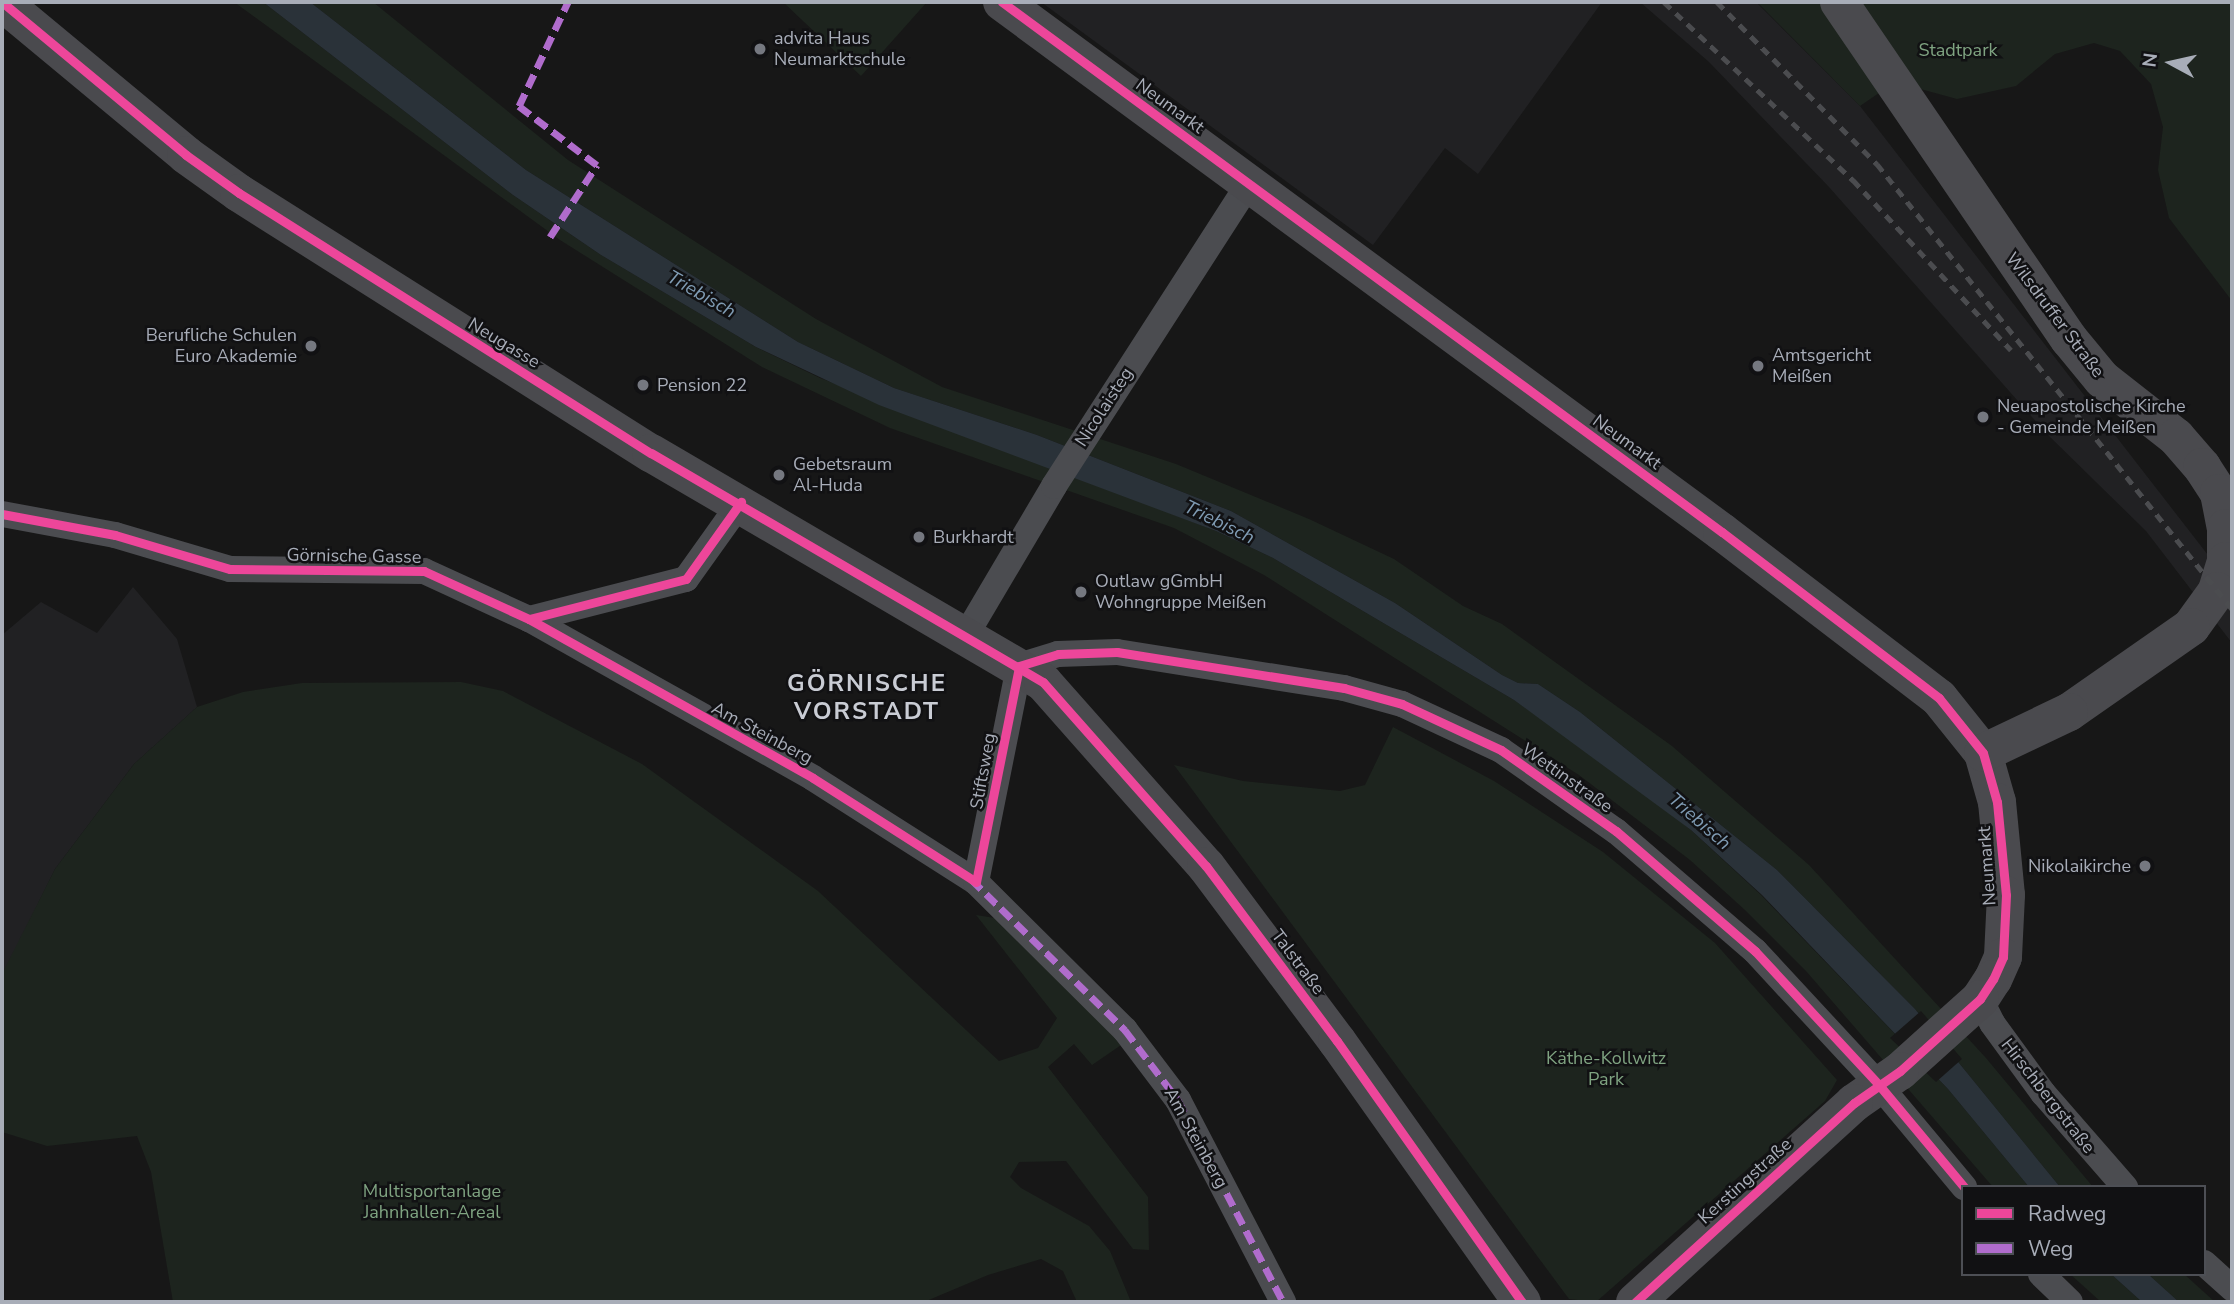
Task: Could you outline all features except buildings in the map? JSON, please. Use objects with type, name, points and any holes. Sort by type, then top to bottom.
[{"type":"main road","name":"Neugasse","points":[[2,2],[186,155],[239,193],[651,453],[741,502],[1019,666]]},
{"type":"main road","name":"Neumarkt","points":[[1002,2],[1249,183],[1938,698],[1983,753],[1997,802],[2006,905],[2003,957],[1967,1011],[1889,1078]]},
{"type":"main road","name":"Wilsdruffer Straße","points":[[1839,2],[2069,339],[2102,379],[2176,437],[2202,467],[2219,493],[2226,528],[2226,561],[2217,591],[2191,627],[2069,712],[1983,753]]},
{"type":"main road","name":"Talstraße","points":[[1019,666],[1043,682],[1206,866],[1338,1041],[1522,1302]]},
{"type":"main road","name":"Kerstingstraße","points":[[1635,1302],[1889,1078]]},
{"type":"street","name":"Nicolaisteg","points":[[966,635],[1087,433],[1249,183]]},
{"type":"street","points":[[529,619],[686,579],[741,502]]},
{"type":"street","name":"Görnische Gasse","points":[[2,514],[182,552],[230,569],[424,571],[529,619]]},
{"type":"street","name":"Am Steinberg","points":[[529,619],[813,778],[976,882],[1125,1030],[1178,1100],[1283,1302]]},
{"type":"street","name":"Wettinstraße","points":[[1019,666],[1058,654],[1117,652],[1344,688],[1402,704],[1501,750],[1616,831],[1755,951],[1889,1078],[1963,1185]]},
{"type":"street","name":"Stiftsweg","points":[[976,882],[1019,666]]},
{"type":"street","name":"Hirschbergstraße","points":[[1967,1011],[1992,1024],[2043,1093],[2122,1185]]},
{"type":"street","points":[[2206,1265],[2232,1288]]},
{"type":"street","points":[[2043,1276],[2070,1302]]},
{"type":"shaded area","points":[[1041,2],[1602,2],[1478,174],[1445,148],[1373,245]]},
{"type":"shaded area","points":[[1640,2],[1756,2],[1860,106],[2232,586],[2232,643],[2146,531],[2047,434],[1829,187],[1709,62]]},
{"type":"shaded area","points":[[133,587],[177,639],[197,707],[134,764],[55,869],[2,977],[2,635],[41,602],[97,633]]},
{"type":"green space","points":[[234,2],[263,2],[513,195],[601,255],[756,347],[820,378],[1216,531],[1273,558],[1514,700],[1618,772],[1691,830],[1761,895],[1948,1089],[2027,1185],[1991,1185],[1806,971],[1746,911],[1690,860],[1579,775],[1264,575],[1174,528],[890,428],[762,367],[560,240]]},
{"type":"green space","points":[[310,2],[373,2],[568,160],[816,319],[942,387],[1176,464],[1309,519],[1394,559],[1463,606],[1502,624],[1672,746],[1809,865],[1986,1058],[2091,1185],[2058,1185],[1915,1009],[1777,870],[1580,712],[1538,684],[1518,683],[1502,675],[1395,603],[1231,511],[1037,435],[894,388],[798,342],[526,170]]},
{"type":"green space","points":[[783,2],[927,2],[861,76]]},
{"type":"green space","name":"Stadtpark","points":[[1757,2],[2232,2],[2232,301],[2169,218],[2158,170],[2163,127],[2151,84],[2120,51],[2094,43],[2055,54],[2016,86],[1957,99],[1895,82],[1860,106]]},
{"type":"green space","name":"Multisportanlage Jahnhallen-Areal","points":[[461,682],[503,691],[642,764],[818,891],[999,1061],[1038,1048],[1057,1018],[976,915],[1001,919],[1127,1041],[1092,1065],[1074,1044],[1048,1067],[1148,1197],[1149,1250],[1133,1249],[1066,1161],[1019,1162],[1010,1177],[1021,1188],[1089,1226],[1110,1251],[1131,1302],[1077,1302],[1063,1271],[1041,1259],[988,1275],[924,1302],[173,1302],[151,1172],[137,1136],[47,1146],[2,1132],[3,972],[55,869],[134,764],[197,707],[243,692],[302,683]]},
{"type":"green space","name":"Käthe-Kollwitz Park","points":[[1393,727],[1494,781],[1603,852],[1715,943],[1837,1080],[1825,1101],[1596,1302],[1569,1299],[1174,765],[1243,781],[1340,791],[1365,785]]},
{"type":"green space","points":[[2072,1276],[2113,1276],[2142,1302],[2101,1302]]},
{"type":"green space","points":[[2150,1276],[2186,1276],[2215,1302],[2179,1302]]},
{"type":"water","name":"Triebisch","points":[[263,2],[310,2],[526,170],[798,342],[894,388],[1037,435],[1231,511],[1395,603],[1502,675],[1518,683],[1538,684],[1580,712],[1777,870],[1915,1009],[2058,1185],[2027,1185],[1948,1089],[1762,895],[1691,830],[1514,700],[1273,558],[1216,531],[879,405],[756,347],[601,255],[513,195]]},
{"type":"water","points":[[2113,1276],[2150,1276],[2179,1302],[2142,1302]]},
{"type":"pier","points":[[1921,1011],[1962,1059],[1936,1082],[1890,1038]]},
{"type":"railway","points":[[1664,2],[1853,180],[2011,350]]},
{"type":"railway","points":[[1717,2],[1877,164],[2232,609]]},
{"type":"marked path","points":[[550,237],[597,165],[519,106],[568,2]]},
{"type":"marked path","points":[[971,879],[1125,1030],[1178,1100],[1283,1302]]},
{"type":"cycle path","points":[[2,2],[186,155],[239,193],[651,453],[1043,682],[1206,866],[1337,1041],[1522,1302]]},
{"type":"cycle path","points":[[1002,2],[1722,532],[1939,698],[1983,753],[1997,802],[2006,895],[2003,957],[1993,979],[1980,999],[1900,1071],[1854,1103],[1635,1302]]},
{"type":"cycle path","points":[[529,619],[686,579],[741,502]]},
{"type":"cycle path","points":[[2,514],[115,535],[230,569],[424,571],[529,619],[813,778],[976,882],[1019,666]]},
{"type":"cycle path","points":[[1019,666],[1058,654],[1117,652],[1344,688],[1402,704],[1501,750],[1616,831],[1755,951],[1879,1085],[1962,1185]]},
{"type":"place","name":"advita Haus Neumarktschule","points":[[760,49]]},
{"type":"place","name":"Berufliche Schulen Euro Akademie","points":[[311,346]]},
{"type":"place","name":"Amtsgericht Meißen","points":[[1758,366]]},
{"type":"place","name":"Pension 22","points":[[643,385]]},
{"type":"place","name":"Neuapostolische Kirche - Gemeinde Meißen","points":[[1983,417]]},
{"type":"place","name":"Gebetsraum Al-Huda","points":[[779,475]]},
{"type":"place","name":"Burkhardt","points":[[919,537]]},
{"type":"place","name":"Outlaw gGmbH Wohngruppe Meißen","points":[[1081,592]]},
{"type":"place","name":"Nikolaikirche","points":[[2145,866]]},
{"type":"district","name":"GÖRNISCHE VORSTADT","points":[[867,698]]}]
